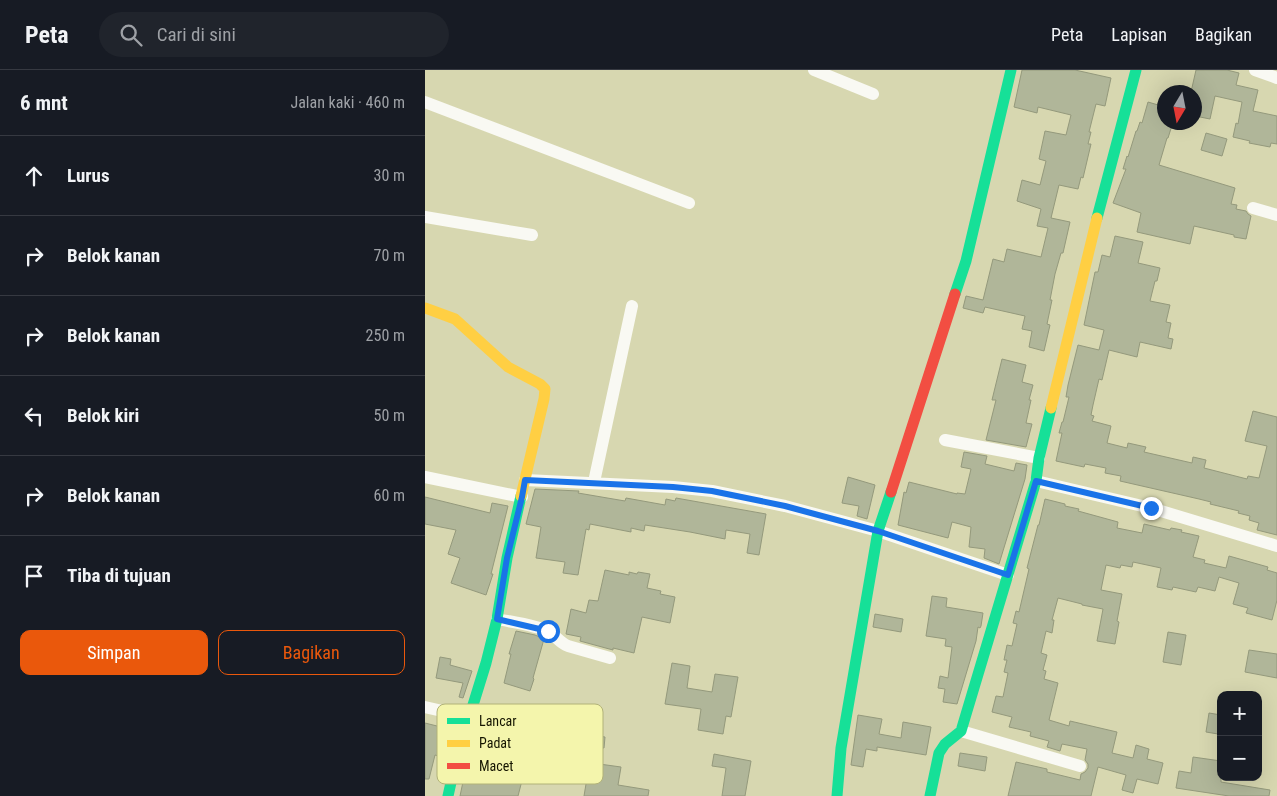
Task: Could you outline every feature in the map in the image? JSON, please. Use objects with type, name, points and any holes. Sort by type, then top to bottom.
[{"type":"street","points":[[814,70],[873,94]]},
{"type":"street","points":[[837,796],[841,748],[878,531],[966,261],[1011,70]]},
{"type":"street","points":[[931,796],[939,753],[945,744],[961,731],[1036,481],[1039,458],[1085,266],[1136,70]]},
{"type":"street","points":[[1255,70],[1277,78]]},
{"type":"street","points":[[425,102],[689,203]]},
{"type":"street","points":[[1253,208],[1277,215]]},
{"type":"street","points":[[425,217],[532,235]]},
{"type":"street","points":[[594,482],[631,306]]},
{"type":"street","points":[[425,308],[455,319],[508,367],[543,387],[545,393],[507,558],[497,619],[487,663],[473,704]]},
{"type":"street","points":[[945,440],[1039,458]]},
{"type":"street","points":[[425,477],[522,497]]},
{"type":"street","points":[[525,480],[594,482],[712,491],[785,506],[878,531],[1008,575]]},
{"type":"street","points":[[1036,481],[1151,508],[1277,546]]},
{"type":"street","points":[[497,619],[548,631],[562,644],[610,658]]},
{"type":"street","points":[[961,731],[1080,766]]},
{"type":"building","points":[[1022,70],[1075,70],[1111,78],[1105,106],[1096,104],[1089,132],[1091,132],[1088,144],[1091,144],[1083,178],[1081,177],[1078,189],[1059,185],[1051,218],[1070,222],[1063,253],[1061,253],[1055,274],[1047,324],[1050,325],[1044,351],[1029,347],[1032,331],[1022,329],[1025,316],[985,307],[983,313],[963,308],[966,296],[983,300],[993,259],[1004,262],[1007,249],[1041,257],[1048,228],[1037,226],[1041,209],[1017,201],[1022,180],[1040,185],[1046,161],[1039,159],[1045,131],[1066,135],[1071,115],[1038,107],[1037,113],[1014,107]]},
{"type":"building","points":[[1196,70],[1227,70],[1239,73],[1236,85],[1258,90],[1253,111],[1277,116],[1277,144],[1271,143],[1270,147],[1249,143],[1250,141],[1233,137],[1236,123],[1238,124],[1242,102],[1215,96],[1210,119],[1202,117],[1202,85],[1193,85]]},
{"type":"building","points":[[1148,102],[1157,105],[1157,130],[1170,130],[1159,165],[1235,188],[1231,204],[1237,205],[1236,209],[1246,211],[1251,216],[1246,239],[1194,226],[1190,244],[1137,232],[1141,213],[1113,203],[1126,169],[1123,169],[1136,131],[1140,122],[1142,123]]},
{"type":"building","points":[[1206,133],[1227,139],[1222,156],[1201,150]]},
{"type":"building","points":[[1115,236],[1143,242],[1138,263],[1160,268],[1150,301],[1170,305],[1166,322],[1171,323],[1168,338],[1173,339],[1171,349],[1140,342],[1137,357],[1109,350],[1102,380],[1099,379],[1091,415],[1094,416],[1092,421],[1111,426],[1107,443],[1127,448],[1128,443],[1146,447],[1144,452],[1192,463],[1193,457],[1206,460],[1204,468],[1247,479],[1248,476],[1259,478],[1267,446],[1245,441],[1253,411],[1277,417],[1277,535],[1257,530],[1259,523],[1249,520],[1250,516],[1238,513],[1239,511],[1210,504],[1211,502],[1120,481],[1121,476],[1105,473],[1106,468],[1085,464],[1084,467],[1056,461],[1062,433],[1059,433],[1069,397],[1066,397],[1068,385],[1078,345],[1099,350],[1104,330],[1084,325],[1095,272],[1098,272],[1102,255],[1110,257]]},
{"type":"building","points":[[1002,359],[1026,365],[1022,382],[1033,385],[1026,423],[1032,424],[1026,447],[986,440],[996,400],[992,400]]},
{"type":"building","points":[[964,452],[987,456],[985,464],[1014,471],[1016,463],[1027,465],[1025,479],[999,564],[984,558],[985,549],[969,547],[971,527],[952,522],[948,538],[898,525],[904,492],[906,493],[909,482],[957,494],[965,494],[971,469],[961,467]]},
{"type":"building","points":[[848,477],[875,485],[867,519],[857,516],[859,506],[842,503]]},
{"type":"building","points":[[535,489],[579,491],[578,493],[625,501],[626,498],[665,505],[666,499],[675,501],[676,498],[766,514],[759,555],[747,553],[750,534],[726,530],[725,539],[645,525],[644,531],[631,528],[631,532],[590,524],[589,530],[586,529],[578,575],[563,573],[565,562],[536,558],[541,527],[526,524]]},
{"type":"building","points":[[425,497],[490,513],[492,503],[508,506],[491,574],[493,574],[486,595],[451,583],[460,558],[448,554],[456,530],[425,524]]},
{"type":"building","points":[[1045,499],[1079,509],[1078,511],[1118,522],[1117,528],[1142,533],[1144,524],[1170,530],[1171,528],[1182,530],[1181,532],[1199,536],[1193,557],[1205,560],[1204,563],[1226,568],[1229,556],[1268,567],[1267,570],[1277,573],[1277,600],[1272,620],[1246,613],[1248,608],[1233,604],[1239,583],[1219,577],[1215,591],[1198,587],[1196,592],[1173,587],[1172,590],[1157,587],[1161,568],[1133,562],[1132,567],[1121,565],[1120,568],[1106,565],[1101,590],[1122,594],[1115,644],[1097,641],[1103,609],[1058,598],[1052,620],[1054,620],[1052,633],[1046,631],[1041,653],[1047,655],[1043,670],[1046,671],[1044,679],[1058,683],[1049,720],[1069,726],[1070,721],[1117,732],[1112,753],[1133,758],[1136,745],[1149,749],[1147,759],[1163,763],[1158,784],[1137,779],[1133,793],[1122,790],[1126,775],[1098,767],[1091,796],[1008,796],[1016,762],[1047,769],[1047,772],[1080,780],[1081,774],[1088,768],[1085,760],[1087,749],[1062,744],[1060,751],[1047,747],[1049,741],[1030,736],[1031,732],[1009,727],[1012,717],[992,712],[996,696],[1003,697],[1008,673],[1004,672],[1007,660],[1004,660],[1007,645],[1012,646],[1017,624],[1013,623],[1016,611],[1019,612],[1029,569],[1027,568]]},
{"type":"building","points":[[605,570],[629,575],[629,572],[650,574],[647,588],[661,591],[660,594],[675,597],[670,623],[642,617],[634,653],[613,648],[613,650],[580,641],[581,637],[566,634],[571,609],[586,613],[589,600],[598,601]]},
{"type":"building","points":[[932,596],[947,598],[946,607],[983,613],[981,626],[980,628],[978,627],[976,641],[957,704],[943,702],[945,689],[938,688],[940,676],[948,678],[952,647],[945,646],[946,639],[926,636]]},
{"type":"building","points":[[875,614],[903,619],[901,632],[873,627]]},
{"type":"building","points":[[516,631],[544,639],[530,691],[504,683],[511,654],[509,654]]},
{"type":"building","points":[[1168,632],[1186,635],[1181,665],[1163,662]]},
{"type":"building","points":[[1249,650],[1277,654],[1277,678],[1245,672]]},
{"type":"building","points":[[440,657],[451,659],[450,665],[472,671],[463,698],[459,697],[463,683],[436,678]]},
{"type":"building","points":[[672,663],[690,666],[687,688],[712,692],[715,674],[738,677],[731,717],[726,716],[723,734],[698,730],[701,709],[665,704]]},
{"type":"building","points":[[1209,713],[1217,714],[1217,734],[1206,732]]},
{"type":"building","points":[[858,715],[882,719],[879,734],[901,738],[903,722],[931,727],[926,755],[877,747],[877,751],[866,749],[863,767],[851,765]]},
{"type":"building","points":[[425,723],[437,726],[437,756],[435,755],[429,779],[425,779]]},
{"type":"building","points":[[603,737],[605,737],[603,748]]},
{"type":"building","points":[[960,753],[987,757],[985,771],[958,766]]},
{"type":"building","points":[[714,754],[751,761],[745,796],[722,796],[726,768],[712,766]]},
{"type":"building","points":[[1193,757],[1217,760],[1217,781],[1270,790],[1269,796],[1229,796],[1176,788],[1179,771],[1191,773]]},
{"type":"building","points":[[603,765],[621,767],[618,785],[649,790],[648,796],[584,796],[586,784],[603,784]]},
{"type":"building","points":[[463,784],[521,784],[518,796],[460,796]]},
{"type":"traffic: fast","points":[[955,294],[966,261],[1011,70]]},
{"type":"traffic: fast","points":[[1097,218],[1136,70]]},
{"type":"traffic: fast","points":[[930,796],[939,753],[945,744],[961,731],[1036,481],[1039,458],[1051,408]]},
{"type":"traffic: fast","points":[[837,796],[841,748],[878,531],[891,492]]},
{"type":"traffic: fast","points":[[473,704],[497,619],[507,558],[521,496]]},
{"type":"traffic: fast","points":[[448,796],[451,784]]},
{"type":"traffic: slow","points":[[1051,408],[1097,218]]},
{"type":"traffic: slow","points":[[425,308],[455,319],[508,367],[540,384],[545,389],[521,496]]},
{"type":"traffic: jam","points":[[891,492],[955,294]]},
{"type":"route","points":[[548,631],[497,619],[507,558],[525,480],[594,482],[712,491],[785,506],[878,531],[1008,575],[1036,481],[1151,508]]}]
